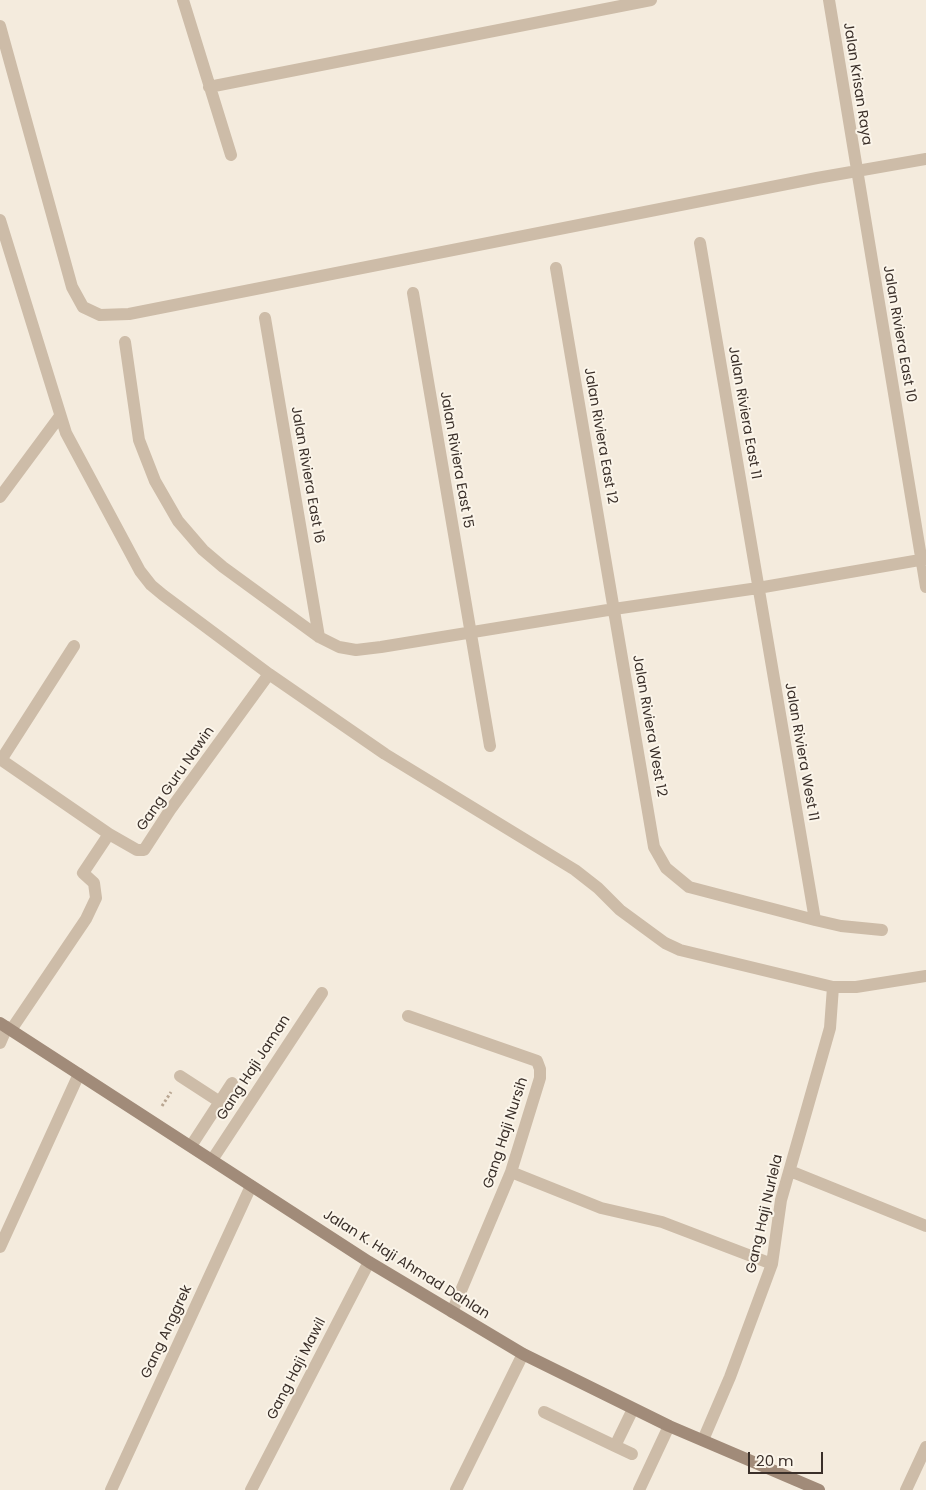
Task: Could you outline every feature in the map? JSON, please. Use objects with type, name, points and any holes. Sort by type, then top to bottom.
[{"type":"main road","name":"Jalan K. Haji Ahmad Dahlan","points":[[6,1027],[369,1262],[523,1354],[669,1426],[819,1490]]},
{"type":"street","points":[[182,0],[231,155]]},
{"type":"street","points":[[210,87],[651,0]]},
{"type":"street","name":"Jalan Krisan Raya","points":[[829,0],[856,172]]},
{"type":"street","points":[[0,26],[72,287],[83,307],[100,315],[130,314],[817,178],[926,159]]},
{"type":"street","name":"Jalan Riviera East 10","points":[[856,172],[924,559],[926,587]]},
{"type":"street","points":[[0,220],[66,433],[140,571],[151,585],[269,674],[385,754],[575,870],[598,888],[620,910],[665,943],[697,955],[833,987],[856,987],[926,976]]},
{"type":"street","name":"Jalan Riviera East 11","points":[[700,243],[758,588]]},
{"type":"street","name":"Jalan Riviera East 12","points":[[556,268],[614,610]]},
{"type":"street","name":"Jalan Riviera East 15","points":[[413,293],[490,746]]},
{"type":"street","name":"Jalan Riviera East 16","points":[[265,318],[319,637]]},
{"type":"street","points":[[125,342],[140,440],[155,481],[178,522],[223,567],[319,637],[339,647],[356,650],[470,633],[758,588],[924,559]]},
{"type":"street","points":[[0,497],[60,416]]},
{"type":"street","name":"Jalan Riviera West 11","points":[[758,588],[814,920]]},
{"type":"street","name":"Jalan Riviera West 12","points":[[614,610],[654,847],[666,868],[689,887],[814,920]]},
{"type":"street","points":[[0,1043],[6,1027],[86,919],[96,898],[94,883],[83,873],[109,834],[1,760],[74,646]]},
{"type":"street","name":"Gang Guru Nawin","points":[[109,834],[137,850],[144,850],[170,810],[269,674]]},
{"type":"street","points":[[814,920],[841,926],[882,930]]},
{"type":"street","name":"Gang Haji Nurlela","points":[[703,1440],[730,1377],[772,1264],[781,1200],[830,1028],[833,987]]},
{"type":"street","name":"Gang Haji Jaman","points":[[212,1160],[322,993]]},
{"type":"street","name":"Gang Haji Nursih","points":[[408,1016],[537,1061],[540,1069],[540,1078],[511,1172],[452,1312]]},
{"type":"street","points":[[0,1247],[79,1074]]},
{"type":"street","points":[[180,1076],[220,1102]]},
{"type":"street","points":[[191,1146],[232,1083]]},
{"type":"street","points":[[790,1171],[926,1226]]},
{"type":"street","points":[[511,1172],[601,1208],[662,1222],[772,1264]]},
{"type":"street","name":"Gang Anggrek","points":[[111,1490],[252,1186]]},
{"type":"street","name":"Gang Haji Mawil","points":[[250,1490],[369,1262]]},
{"type":"street","points":[[456,1490],[523,1354]]},
{"type":"street","points":[[615,1446],[633,1409]]},
{"type":"street","points":[[544,1412],[632,1454]]},
{"type":"street","points":[[639,1490],[669,1426]]},
{"type":"street","points":[[906,1490],[926,1447]]}]
